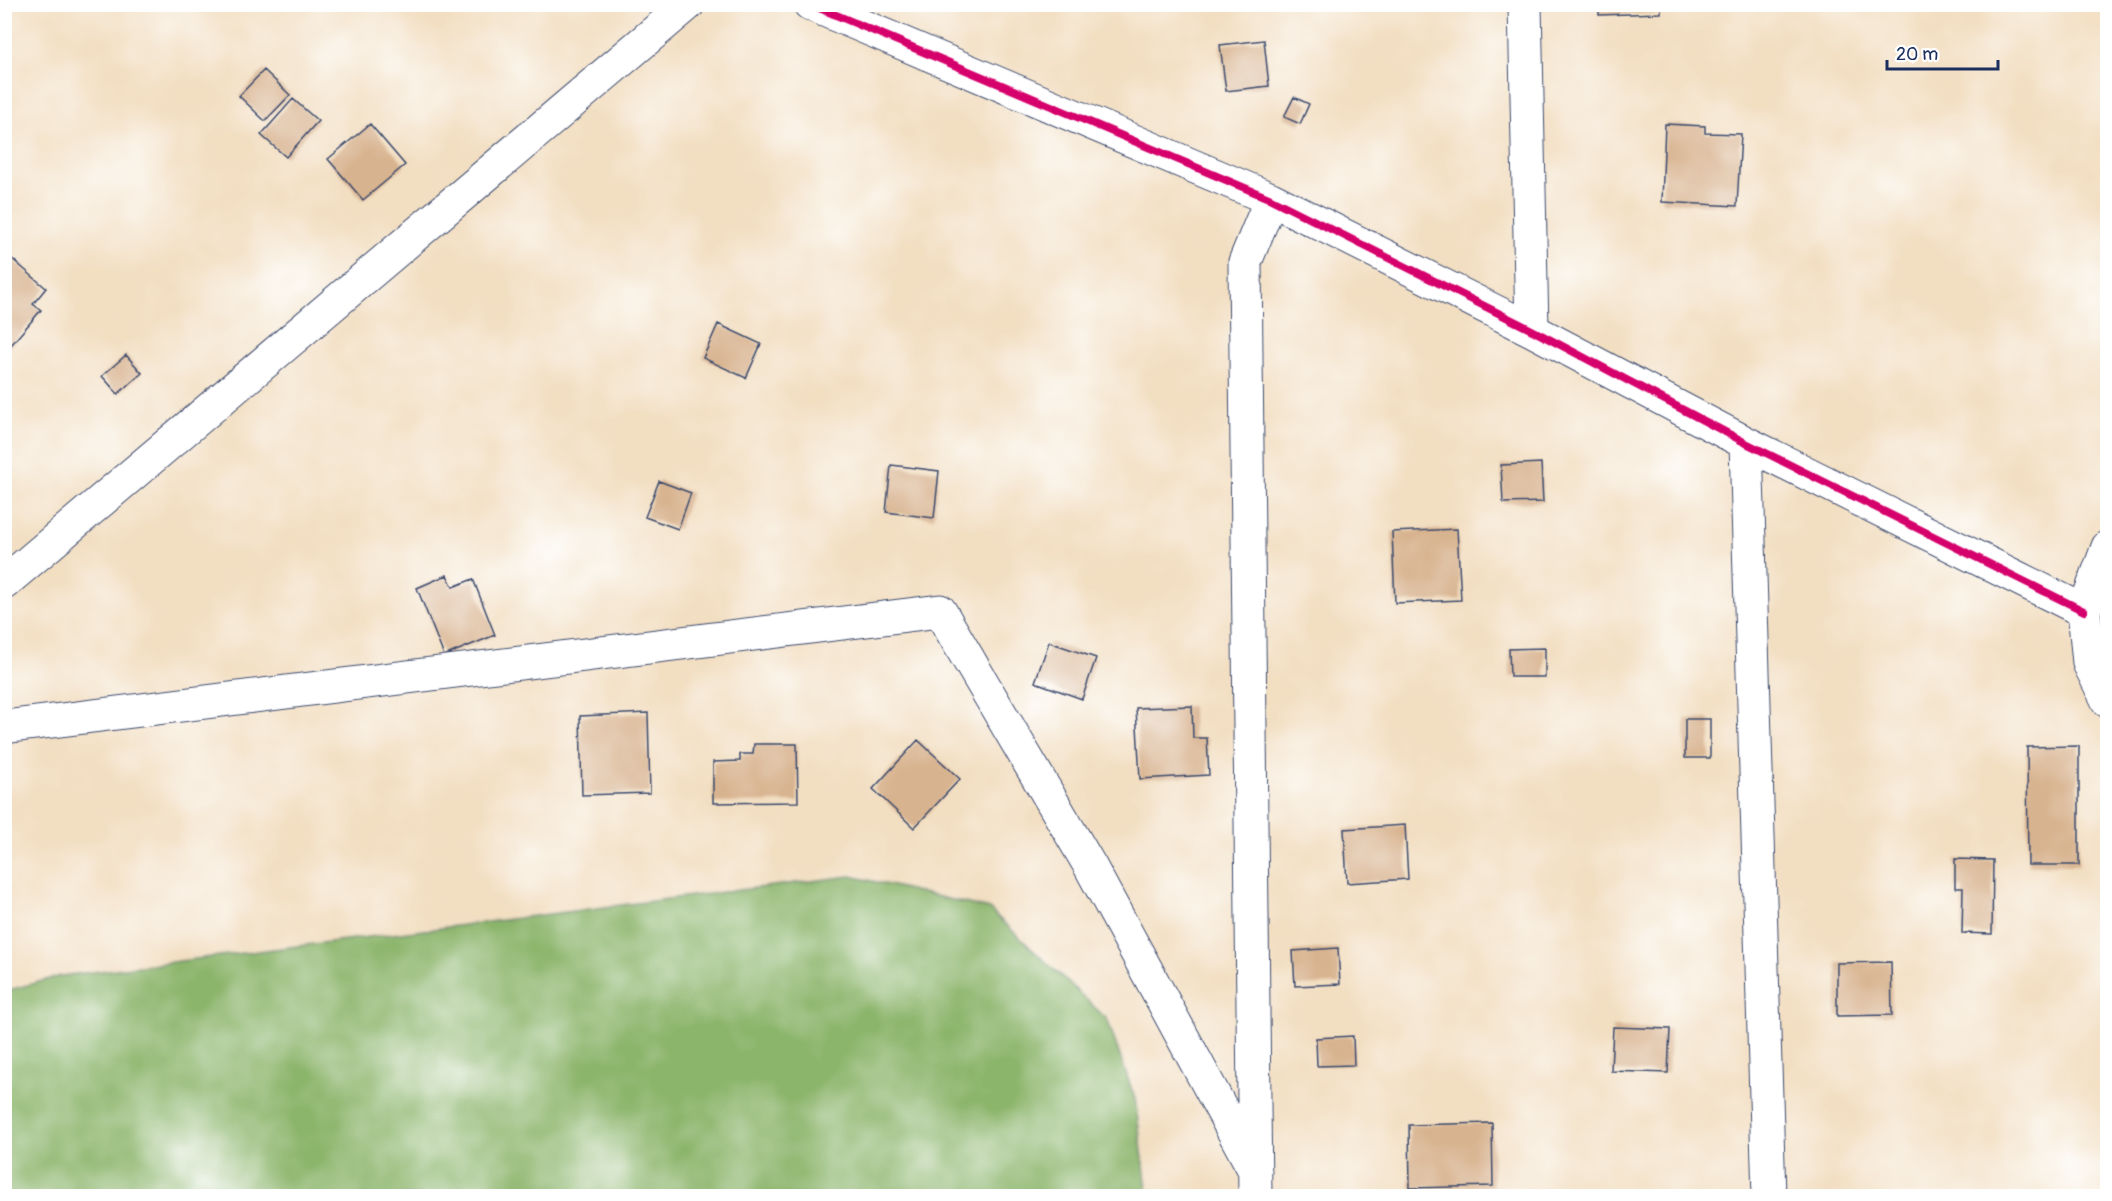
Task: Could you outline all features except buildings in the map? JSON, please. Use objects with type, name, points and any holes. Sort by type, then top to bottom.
[{"type":"street","points":[[4,583],[688,4]]},
{"type":"street","points":[[810,4],[1270,199],[1533,330],[1746,443],[2084,611]]},
{"type":"street","points":[[1525,4],[1533,330]]},
{"type":"street","points":[[1255,1184],[1245,262],[1270,199]]},
{"type":"street","points":[[1746,443],[1769,1197]]},
{"type":"street","points":[[2108,547],[2084,611],[2089,663],[2108,701]]},
{"type":"street","points":[[4,727],[940,610],[1090,866],[1255,1184]]},
{"type":"green space","points":[[851,876],[989,909],[1107,1019],[1135,1099],[1148,1196],[5,1196],[5,991],[61,976]]},
{"type":"cycle path","points":[[810,4],[1271,199],[1532,330],[1746,443],[2084,611]]}]
